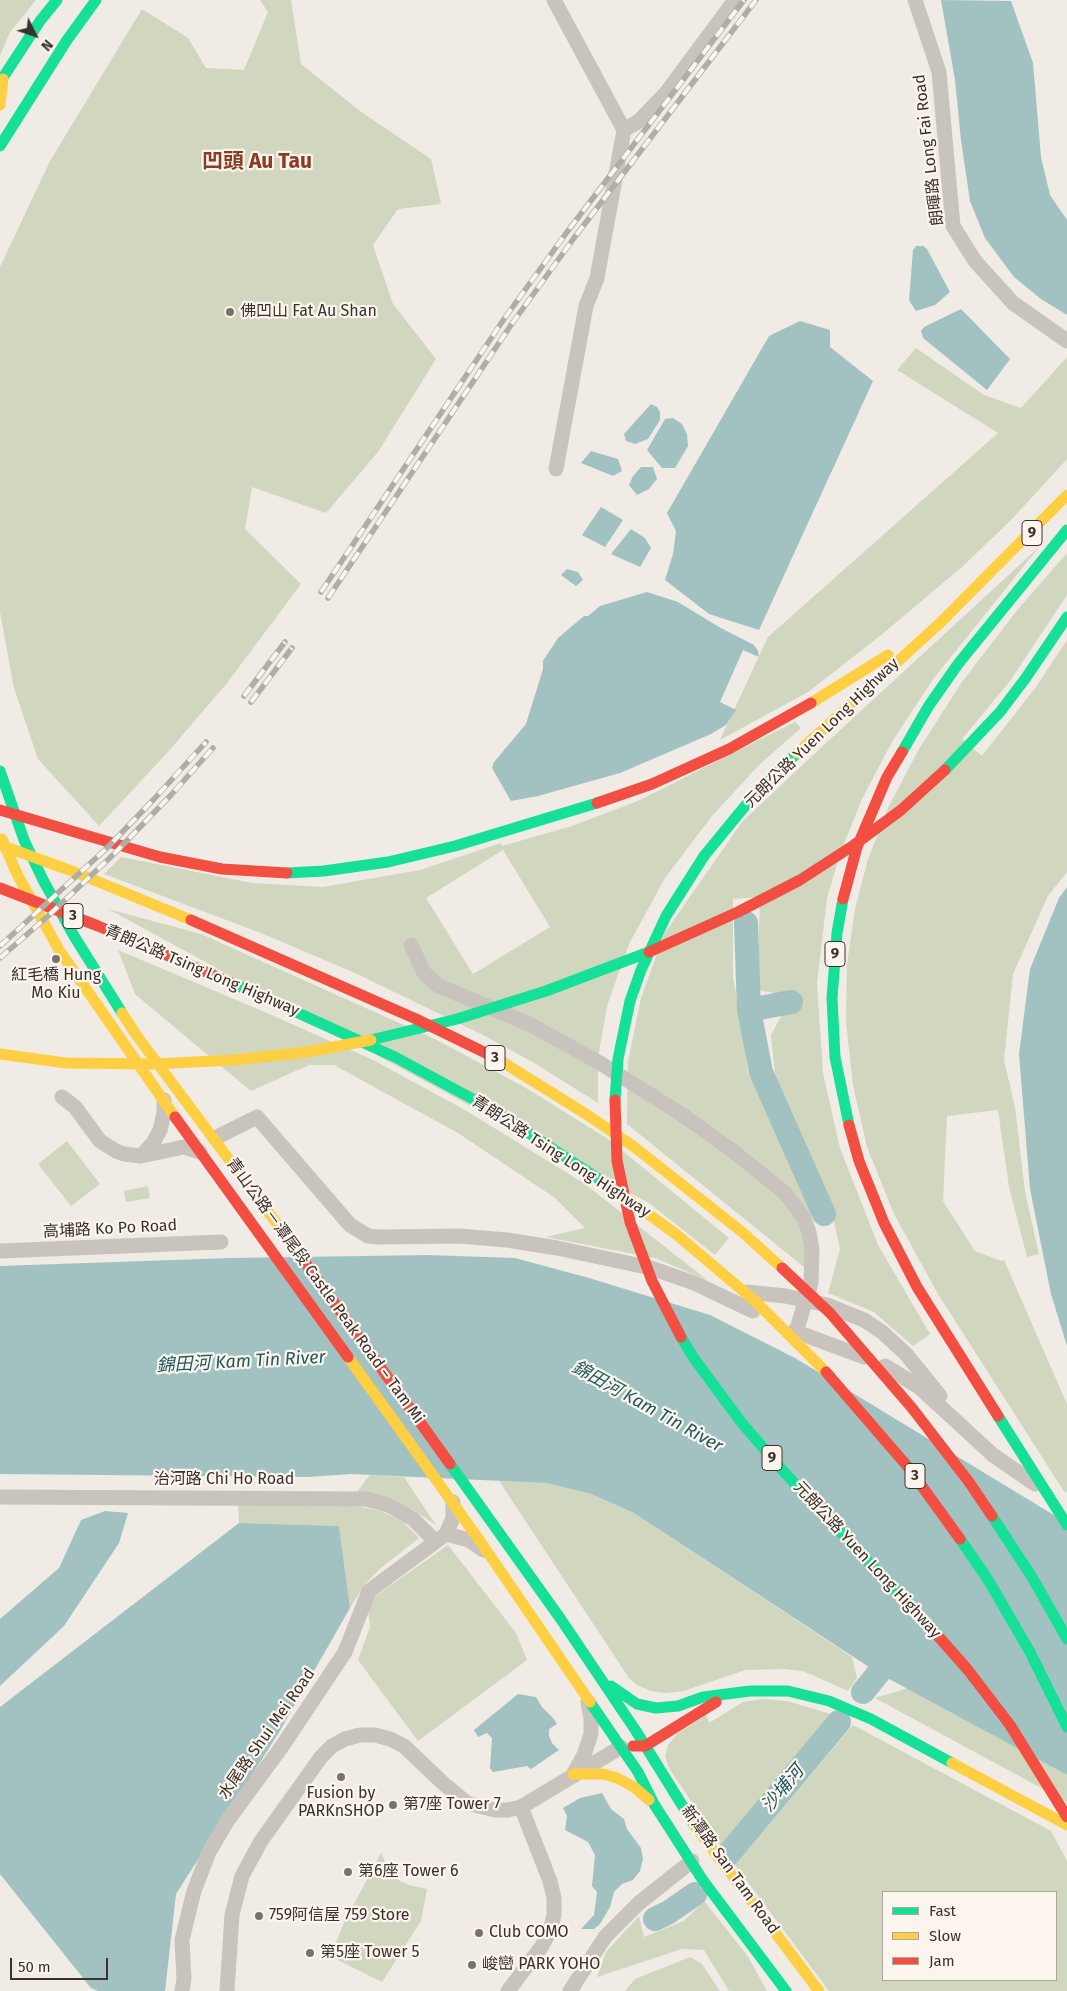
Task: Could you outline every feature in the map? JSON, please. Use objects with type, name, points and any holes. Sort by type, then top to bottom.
[{"type":"main road","points":[[0,105],[2,81],[40,21],[57,0]]},
{"type":"main road","points":[[0,146],[67,40],[96,0]]},
{"type":"main road","name":"元朗公路 Yuen Long Highway","points":[[1067,495],[940,623],[782,767],[750,800],[704,856],[677,896],[653,942],[630,1001],[618,1059],[614,1107],[617,1161],[630,1222],[652,1281],[678,1332],[715,1388],[784,1472],[921,1616],[968,1670],[995,1704],[1032,1758],[1067,1817]]},
{"type":"main road","name":"9","points":[[1067,530],[958,664],[928,707],[887,777],[857,847],[843,898],[837,933],[832,998],[835,1057],[844,1108],[859,1161],[880,1215],[939,1324],[1067,1525]]},
{"type":"main road","points":[[0,1054],[66,1063],[154,1064],[234,1060],[307,1052],[416,1030],[498,1007],[646,953],[772,895],[827,863],[880,827],[926,789],[971,746],[1025,679],[1067,617]]},
{"type":"main road","points":[[0,810],[114,844],[179,861],[222,869],[291,873],[358,867],[422,855],[612,799],[729,750],[803,708],[940,623]]},
{"type":"main road","name":"青山公路－潭尾段 Castle Peak Road – Tam Mi","points":[[0,771],[24,840],[43,880],[74,936],[137,1036],[277,1223],[603,1681],[644,1707],[678,1706],[703,1697],[750,1691],[788,1691],[829,1700],[871,1719],[1067,1825]]},
{"type":"main road","name":"青山公路－潭尾段 Castle Peak Road – Tam Mi","points":[[0,835],[17,874],[56,945],[200,1152],[451,1499],[588,1701],[621,1746]]},
{"type":"main road","name":"3","points":[[0,845],[221,932],[362,994],[496,1058],[586,1114],[633,1146],[741,1231],[830,1313],[912,1408],[969,1482],[1032,1577],[1067,1640]]},
{"type":"main road","name":"青朗公路 Tsing Long Highway","points":[[0,888],[98,926],[279,1003],[395,1057],[495,1111],[600,1179],[654,1218],[712,1264],[761,1307],[832,1376],[880,1432],[936,1502],[987,1578],[1030,1652],[1067,1727]]},
{"type":"main road","name":"新潭路 San Tam Road","points":[[603,1681],[645,1726],[645,1746],[695,1826],[819,1991]]},
{"type":"main road","name":"青山公路－潭尾段 Castle Peak Road – Tam Mi","points":[[645,1746],[730,1694]]},
{"type":"main road","points":[[621,1746],[645,1726],[678,1706]]},
{"type":"main road","points":[[621,1746],[645,1746]]},
{"type":"main road","name":"新潭路 San Tam Road","points":[[621,1746],[638,1772],[654,1804],[702,1879],[786,1991]]},
{"type":"main road","points":[[573,1774],[603,1774],[617,1778],[634,1786],[654,1804]]},
{"type":"main road","points":[[692,1861],[697,1846],[695,1826]]},
{"type":"street","points":[[554,0],[624,130],[597,278],[586,306],[556,469]]},
{"type":"street","points":[[624,130],[639,121],[666,93],[735,0]]},
{"type":"street","name":"朗暉路 Long Fai Road","points":[[914,0],[939,72],[953,226],[975,261],[1013,303],[1067,341]]},
{"type":"street","points":[[411,945],[424,973],[439,986],[522,1020],[600,1063],[681,1114],[733,1151],[777,1186],[795,1205],[804,1218],[809,1232],[812,1272],[807,1300],[796,1332]]},
{"type":"street","points":[[62,1097],[85,1120],[94,1135],[107,1147],[124,1154],[141,1156],[178,1147],[200,1152]]},
{"type":"street","points":[[141,1156],[153,1143],[160,1130],[164,1114],[164,1100]]},
{"type":"street","points":[[215,1138],[257,1116],[350,1225],[368,1236],[459,1236],[526,1243],[651,1268],[694,1283],[796,1332],[862,1356],[891,1370],[919,1387],[1005,1464],[1067,1503]]},
{"type":"street","name":"高埔路 Ko Po Road","points":[[0,1252],[221,1242]]},
{"type":"street","points":[[694,1283],[807,1300],[854,1314],[882,1332],[911,1360],[967,1431]]},
{"type":"street","name":"治河路 Chi Ho Road","points":[[0,1497],[366,1499],[388,1505],[441,1537]]},
{"type":"street","points":[[451,1499],[453,1518],[441,1537],[469,1540],[488,1555]]},
{"type":"street","name":"水尾路 Shui Mei Road","points":[[182,1991],[184,1979],[182,1940],[194,1891],[210,1852],[228,1820],[283,1746],[345,1652],[369,1591],[441,1537]]},
{"type":"street","points":[[573,1774],[584,1755],[591,1734],[588,1701]]},
{"type":"street","points":[[227,1991],[232,1915],[242,1876],[261,1841],[321,1756],[332,1746],[345,1739],[360,1735],[375,1735],[390,1739],[404,1746],[444,1784],[468,1803],[495,1810],[508,1810],[521,1807],[621,1746]]},
{"type":"street","points":[[508,1991],[542,1946],[550,1931],[554,1915],[554,1898],[550,1882],[521,1807]]},
{"type":"street","points":[[570,1991],[605,1937],[638,1903],[692,1861]]},
{"type":"green space","points":[[0,0],[36,0],[10,32],[0,56]]},
{"type":"green space","points":[[260,0],[291,0],[301,64],[360,111],[431,159],[441,204],[398,209],[373,245],[393,304],[436,359],[378,452],[326,513],[252,487],[245,529],[301,584],[227,683],[167,753],[99,826],[38,759],[14,688],[0,612],[0,267],[50,161],[142,9],[188,38],[206,68],[244,70],[268,12]]},
{"type":"green space","points":[[916,348],[984,395],[1021,408],[1067,357],[1067,459],[1012,519],[962,567],[880,636],[808,692],[720,740],[768,637],[998,433],[897,370]]},
{"type":"green space","points":[[1040,546],[934,678],[893,740],[862,799],[841,851],[827,898],[817,983],[823,1073],[840,1148],[878,1245],[930,1334],[913,1346],[874,1312],[828,1293],[840,1249],[832,1212],[776,1084],[771,1035],[784,1011],[799,1010],[798,997],[757,990],[760,897],[733,899],[733,976],[748,1072],[812,1209],[804,1267],[627,1124],[628,1062],[641,998],[664,934],[742,822]]},
{"type":"green space","points":[[1067,553],[1067,595],[1010,681],[962,739],[982,756],[1036,687],[1067,640],[1067,872],[1048,896],[1013,974],[1004,1060],[1015,1107],[1025,1192],[1039,1254],[1027,1257],[1009,1187],[998,1110],[947,1116],[943,1201],[975,1251],[1001,1261],[1004,1260],[1067,1404],[1067,1491],[1065,1493],[938,1294],[894,1214],[867,1147],[853,1085],[846,1022],[847,964],[855,909],[868,859],[889,806],[919,749],[962,682],[1018,609]]},
{"type":"green space","points":[[795,722],[801,728],[759,765],[712,816],[665,878],[629,944],[607,1006],[598,1058],[598,1103],[536,1064],[483,1035],[355,973],[261,933],[104,874],[121,857],[252,883],[323,887],[420,870],[501,843],[502,846],[572,826],[640,800]],"holes":[[[503,850],[550,927],[473,974],[426,898]]]},
{"type":"green space","points":[[108,909],[201,934],[437,1040],[526,1088],[608,1139],[729,1238],[715,1255],[649,1203]]},
{"type":"green space","points":[[118,950],[373,1060],[465,1110],[585,1184],[707,1280],[655,1258],[546,1237],[585,1228],[555,1198],[458,1133],[334,1065],[309,1065],[251,1091],[135,994]]},
{"type":"green space","points":[[67,1141],[100,1184],[71,1206],[38,1164]]},
{"type":"green space","points":[[148,1186],[150,1198],[126,1202],[124,1191]]},
{"type":"green space","points":[[370,1475],[404,1477],[436,1525],[413,1510],[386,1498],[357,1492]]},
{"type":"green space","points":[[499,1481],[546,1483],[591,1494],[634,1513],[852,1657],[857,1678],[848,1691],[803,1671],[783,1669],[745,1670],[684,1691],[665,1693],[651,1691],[637,1685],[629,1678]]},
{"type":"green space","points":[[238,1503],[357,1506],[381,1511],[403,1522],[419,1538],[381,1568],[365,1584],[350,1608],[339,1526],[239,1523]]},
{"type":"green space","points":[[448,1545],[516,1633],[527,1660],[418,1741],[358,1660],[370,1627],[368,1608],[374,1597]]},
{"type":"green space","points":[[908,1688],[1067,1775],[1067,1802],[875,1698]]},
{"type":"green space","points":[[763,1699],[787,1701],[831,1714],[721,1846],[669,1768],[665,1756],[668,1745],[677,1734],[706,1715],[709,1723],[743,1702]]},
{"type":"green space","points":[[853,1725],[1051,1831],[1067,1861],[1067,1991],[829,1991],[735,1865]]},
{"type":"green space","points":[[381,1853],[388,1869],[400,1881],[427,1889],[421,1921],[382,1982],[330,1956],[345,1921]]},
{"type":"green space","points":[[704,1901],[747,1955],[767,1991],[729,1991],[704,1950],[682,1949],[597,1977],[606,1952],[639,1916],[644,1937],[684,1921]]},
{"type":"green space","points":[[690,1957],[702,1964],[720,1991],[625,1991],[635,1979]]},
{"type":"water","points":[[941,0],[1011,1],[1033,63],[1041,157],[1050,195],[1067,220],[1067,315],[1041,299],[1014,277],[985,238],[970,201],[955,80]]},
{"type":"water","points":[[916,246],[923,246],[927,249],[950,292],[935,305],[916,311],[909,300],[913,250]]},
{"type":"water","points":[[961,309],[1010,359],[987,390],[923,338],[921,331],[924,327]]},
{"type":"water","points":[[800,321],[830,330],[830,347],[873,381],[759,630],[709,614],[665,580],[673,554],[676,531],[667,513],[769,336]]},
{"type":"water","points":[[651,404],[657,407],[660,412],[660,420],[648,439],[635,444],[626,441],[624,434]]},
{"type":"water","points":[[673,418],[682,424],[687,434],[688,446],[675,468],[662,468],[647,450],[665,419]]},
{"type":"water","points":[[591,451],[618,459],[622,471],[613,476],[581,463]]},
{"type":"water","points":[[641,467],[653,467],[657,479],[649,489],[637,495],[629,485],[633,476]]},
{"type":"water","points":[[601,507],[623,520],[605,547],[582,535]]},
{"type":"water","points":[[631,529],[645,538],[651,548],[640,567],[611,554]]},
{"type":"water","points":[[567,569],[578,572],[583,580],[576,586],[561,575]]},
{"type":"water","points":[[647,592],[678,602],[719,627],[754,645],[759,657],[743,650],[720,702],[736,710],[726,725],[711,734],[620,773],[538,796],[511,801],[492,768],[494,762],[526,724],[543,669],[543,661],[558,638],[584,616],[588,616],[600,606]]},
{"type":"water","points":[[1067,887],[1067,1346],[1051,1294],[1030,1189],[1019,1054],[1030,969],[1059,898]]},
{"type":"water","name":"錦田河 Kam Tin River","points":[[428,1255],[515,1258],[589,1278],[710,1315],[795,1358],[1067,1523],[1067,1775],[878,1673],[634,1513],[591,1494],[546,1483],[351,1474],[308,1477],[0,1474],[0,1266],[231,1258]]},
{"type":"water","points":[[105,1511],[128,1513],[119,1543],[64,1626],[0,1686],[0,1619],[59,1568],[81,1520]]},
{"type":"water","points":[[239,1523],[339,1526],[350,1608],[278,1734],[176,1894],[165,1991],[98,1991],[91,1988],[0,1874],[0,1707]]},
{"type":"water","points":[[518,1694],[536,1697],[542,1707],[553,1718],[557,1724],[549,1729],[549,1736],[552,1743],[559,1750],[531,1769],[527,1766],[493,1772],[490,1768],[492,1738],[487,1733],[478,1737],[474,1730]]},
{"type":"water","points":[[602,1793],[611,1809],[624,1819],[627,1829],[641,1848],[643,1859],[640,1871],[633,1880],[622,1884],[614,1892],[610,1907],[600,1924],[594,1929],[581,1929],[594,1915],[597,1892],[592,1886],[595,1855],[588,1842],[565,1830],[567,1816],[563,1808],[580,1798]]},
{"type":"waterway","points":[[746,923],[749,1010],[761,1072],[824,1214]]},
{"type":"waterway","points":[[749,1010],[791,1002]]},
{"type":"waterway","name":"沙埔河","points":[[863,1692],[898,1649]]},
{"type":"waterway","name":"沙埔河","points":[[727,1856],[839,1722]]},
{"type":"waterway","name":"沙埔河","points":[[655,1919],[695,1894]]},
{"type":"railway","points":[[321,592],[504,319],[567,232],[744,0]]},
{"type":"railway","points":[[328,598],[511,325],[574,238],[756,0]]},
{"type":"railway","points":[[244,696],[285,642]]},
{"type":"railway","points":[[251,702],[292,648]]},
{"type":"railway","points":[[0,946],[108,847],[206,742]]},
{"type":"railway","points":[[0,958],[115,853],[213,748]]},
{"type":"traffic: fast","points":[[0,82],[40,21],[57,0]]},
{"type":"traffic: fast","points":[[0,146],[67,40],[96,0]]},
{"type":"traffic: fast","points":[[902,752],[928,707],[958,664],[1067,530]]},
{"type":"traffic: fast","points":[[945,770],[1000,712],[1067,617]]},
{"type":"traffic: fast","points":[[615,1100],[618,1059],[630,1001],[641,970],[666,916],[704,856],[750,800],[797,753]]},
{"type":"traffic: fast","points":[[0,771],[24,840],[43,880],[74,936],[122,1013]]},
{"type":"traffic: fast","points":[[287,873],[324,871],[388,862],[455,846],[597,803]]},
{"type":"traffic: fast","points":[[843,899],[837,933],[832,998],[835,1057],[849,1125]]},
{"type":"traffic: fast","points":[[371,1040],[457,1019],[546,991],[649,952]]},
{"type":"traffic: fast","points":[[232,983],[395,1057],[495,1111],[614,1189]]},
{"type":"traffic: fast","points":[[681,1337],[693,1357],[741,1422],[784,1472],[938,1636]]},
{"type":"traffic: fast","points":[[998,1416],[1067,1525]]},
{"type":"traffic: fast","points":[[450,1464],[560,1618],[636,1731],[695,1826]]},
{"type":"traffic: fast","points":[[992,1516],[1032,1577],[1067,1639]]},
{"type":"traffic: fast","points":[[960,1539],[987,1578],[1030,1652],[1067,1727]]},
{"type":"traffic: fast","points":[[611,1686],[637,1704],[656,1708],[678,1706],[703,1697],[750,1691],[788,1691],[829,1701],[871,1719],[952,1763]]},
{"type":"traffic: fast","points":[[590,1702],[638,1772],[654,1804],[702,1879],[786,1991]]},
{"type":"traffic: slow","points":[[0,105],[3,79]]},
{"type":"traffic: slow","points":[[797,753],[940,623],[1067,495]]},
{"type":"traffic: slow","points":[[811,703],[888,655]]},
{"type":"traffic: slow","points":[[2,839],[17,874],[59,950],[175,1117]]},
{"type":"traffic: slow","points":[[0,845],[72,871],[191,920]]},
{"type":"traffic: slow","points":[[122,1013],[137,1036],[289,1240]]},
{"type":"traffic: slow","points":[[0,1054],[66,1063],[154,1064],[234,1060],[307,1052],[371,1040]]},
{"type":"traffic: slow","points":[[496,1058],[586,1114],[633,1146],[741,1231],[782,1268]]},
{"type":"traffic: slow","points":[[614,1189],[677,1235],[755,1301],[826,1372]]},
{"type":"traffic: slow","points":[[348,1357],[480,1541],[590,1702]]},
{"type":"traffic: slow","points":[[952,1763],[1067,1825]]},
{"type":"traffic: slow","points":[[573,1774],[603,1774],[617,1778],[634,1787],[649,1800]]},
{"type":"traffic: slow","points":[[695,1826],[819,1991]]},
{"type":"traffic: jam","points":[[597,803],[652,784],[729,749],[811,703]]},
{"type":"traffic: jam","points":[[843,899],[857,847],[887,777],[902,752]]},
{"type":"traffic: jam","points":[[649,952],[738,912],[800,880],[854,845],[901,810],[945,770]]},
{"type":"traffic: jam","points":[[0,810],[160,857],[222,869],[287,873]]},
{"type":"traffic: jam","points":[[0,888],[98,926],[232,983]]},
{"type":"traffic: jam","points":[[191,920],[416,1019],[496,1058]]},
{"type":"traffic: jam","points":[[615,1100],[617,1161],[630,1222],[652,1281],[681,1337]]},
{"type":"traffic: jam","points":[[175,1117],[348,1357]]},
{"type":"traffic: jam","points":[[849,1125],[859,1161],[884,1223],[917,1287],[998,1416]]},
{"type":"traffic: jam","points":[[289,1240],[450,1464]]},
{"type":"traffic: jam","points":[[782,1268],[830,1313],[912,1408],[969,1482],[992,1516]]},
{"type":"traffic: jam","points":[[826,1372],[908,1467],[960,1539]]},
{"type":"traffic: jam","points":[[938,1636],[968,1670],[1010,1725],[1067,1817]]},
{"type":"traffic: jam","points":[[633,1746],[645,1746],[716,1702]]},
{"type":"place","name":"佛凹山 Fat Au Shan","points":[[230,312]]},
{"type":"place","name":"紅毛橋 Hung Mo Kiu","points":[[56,959]]},
{"type":"place","name":"Fusion by PARKnSHOP","points":[[341,1777]]},
{"type":"place","name":"第7座 Tower 7","points":[[393,1805]]},
{"type":"place","name":"第6座 Tower 6","points":[[348,1872]]},
{"type":"place","name":"759阿信屋 759 Store","points":[[259,1916]]},
{"type":"place","name":"Club COMO","points":[[479,1933]]},
{"type":"place","name":"第5座 Tower 5","points":[[310,1953]]},
{"type":"place","name":"峻巒 PARK YOHO","points":[[472,1965]]},
{"type":"district","name":"凹頭 Au Tau","points":[[257,162]]}]
